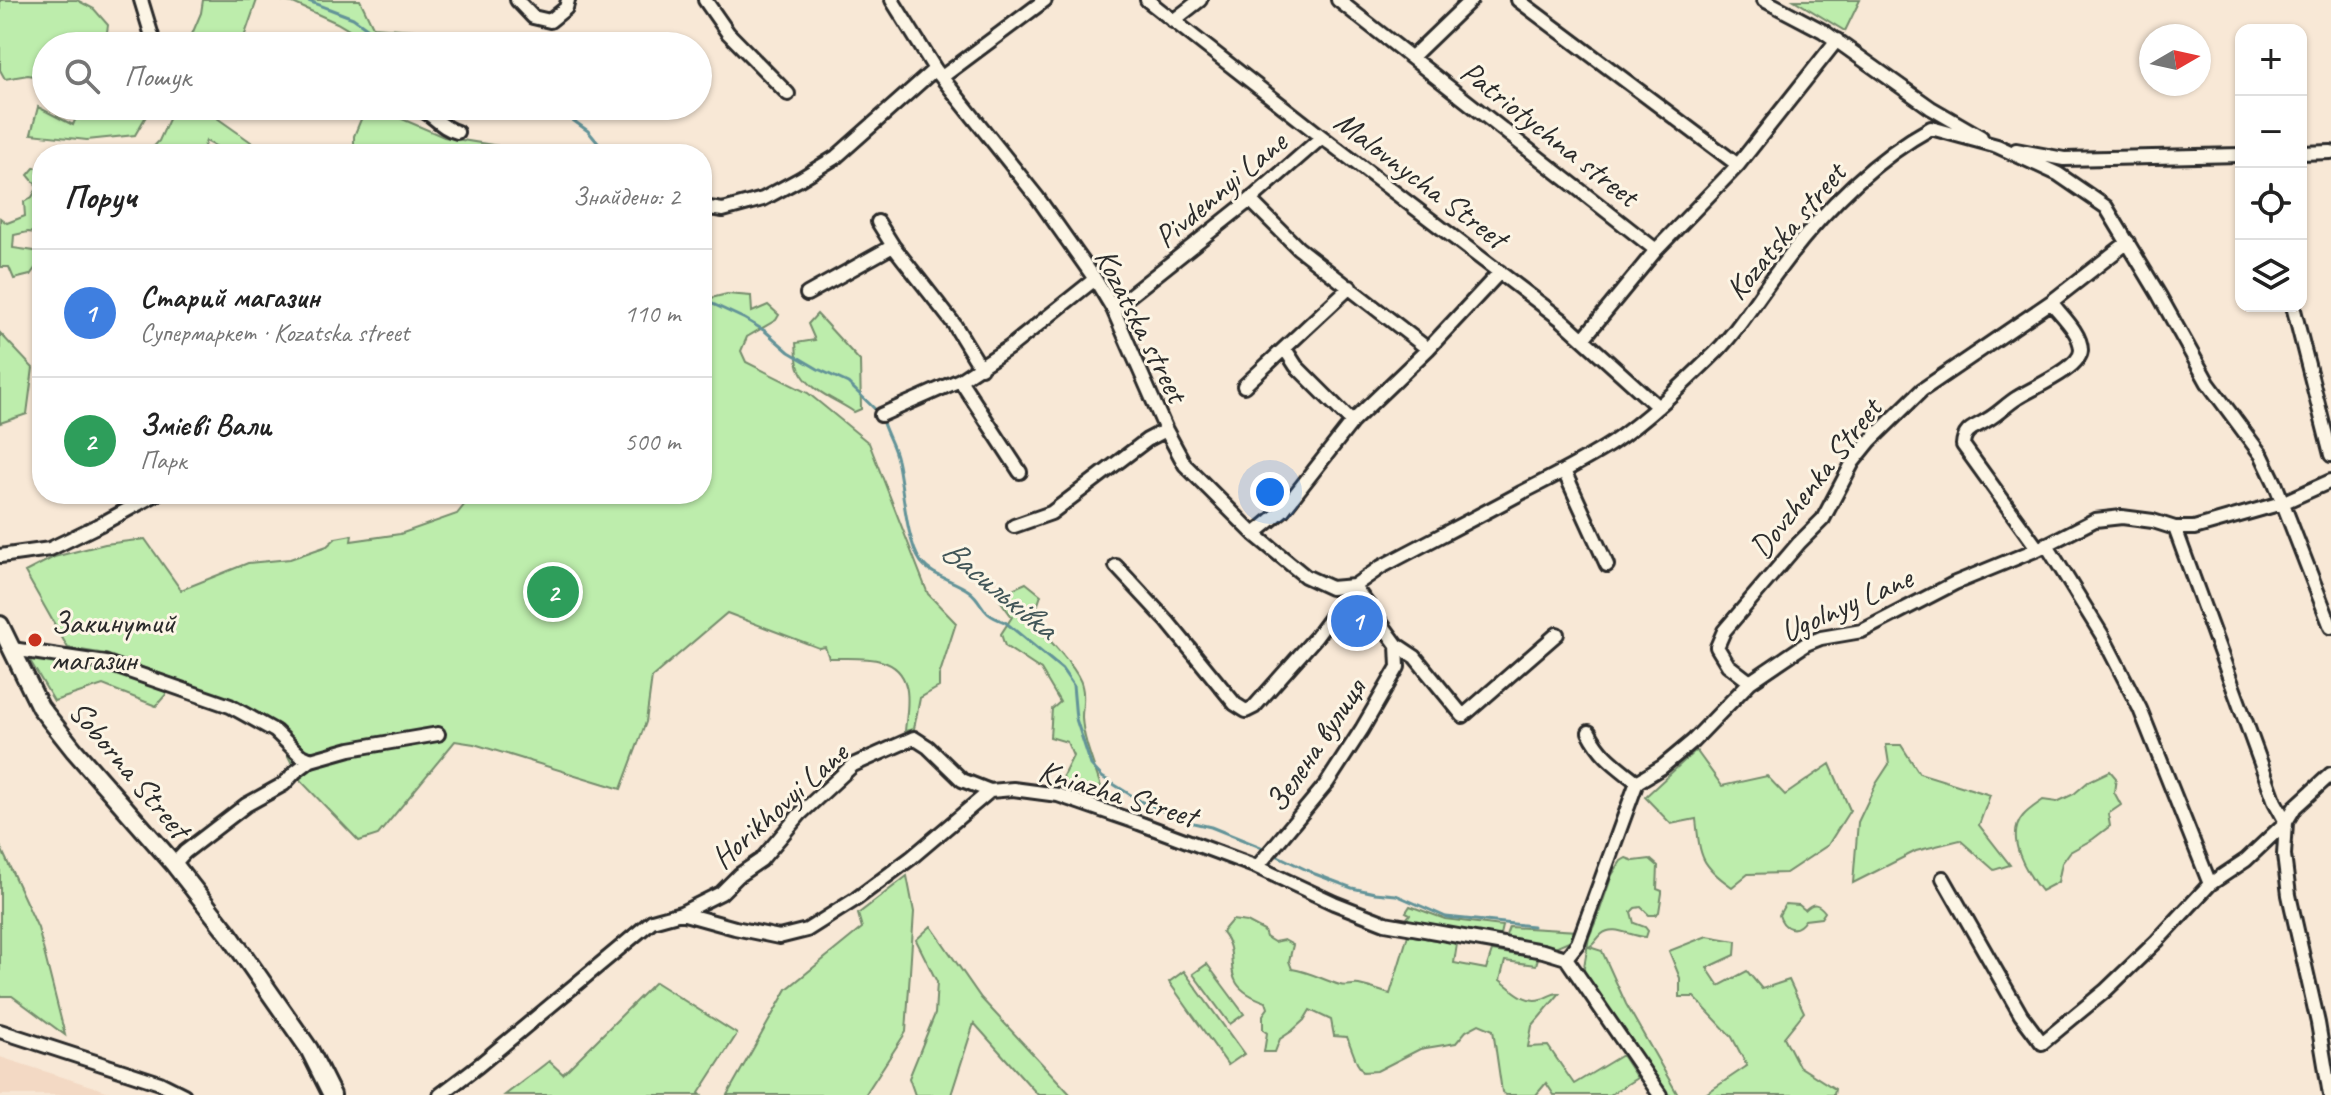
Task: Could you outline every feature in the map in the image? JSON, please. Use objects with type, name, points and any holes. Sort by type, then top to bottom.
[{"type":"main road","name":"Soborna Street","points":[[0,625],[40,707],[174,864],[228,933],[306,1044],[332,1095]]},
{"type":"street","points":[[141,0],[151,32]]},
{"type":"street","points":[[517,0],[533,17],[550,21],[566,8],[568,0]]},
{"type":"street","points":[[705,0],[728,33],[788,94]]},
{"type":"street","name":"Kozatska street","points":[[892,0],[939,73],[1037,197],[1095,279],[1113,309],[1166,430],[1185,465],[1254,534],[1305,576],[1331,588],[1354,586],[1381,567],[1611,444],[1658,407],[1713,356],[1821,217],[1902,144],[1931,128]]},
{"type":"street","points":[[712,208],[723,210],[763,199],[836,157],[939,73],[1045,0]]},
{"type":"street","name":"Malovnycha Street","points":[[1147,0],[1500,272],[1583,339],[1658,407]]},
{"type":"street","points":[[1173,21],[1200,0]]},
{"type":"street","name":"Patriotychna street","points":[[1338,0],[1656,250]]},
{"type":"street","name":"Patriotychna street","points":[[1412,57],[1471,0]]},
{"type":"street","points":[[1518,0],[1738,165]]},
{"type":"street","points":[[1764,0],[1837,40],[1931,108],[1997,146],[2058,174],[2106,207],[2208,383],[2262,456],[2331,627]]},
{"type":"street","points":[[1583,339],[1656,250],[1738,165],[1837,40]]},
{"type":"street","points":[[1931,108],[1939,118],[1938,125],[1931,128]]},
{"type":"street","points":[[436,120],[448,130],[457,132]]},
{"type":"street","points":[[1931,128],[1997,146],[2064,159],[2235,155]]},
{"type":"street","name":"Pivdennyi Lane","points":[[1113,309],[1250,200],[1322,137]]},
{"type":"street","points":[[2307,153],[2331,152]]},
{"type":"street","points":[[2058,174],[2054,168],[2056,162],[2064,159]]},
{"type":"street","points":[[1250,200],[1298,248],[1428,349]]},
{"type":"street","points":[[878,222],[954,324],[981,368]]},
{"type":"street","name":"Dovzhenka Street","points":[[1750,682],[1728,665],[1717,647],[1724,631],[1823,519],[1853,462],[1870,441],[1922,390],[2051,302],[2128,242]]},
{"type":"street","points":[[807,294],[893,246]]},
{"type":"street","points":[[1254,534],[1283,510],[1352,422],[1428,349],[1500,272]]},
{"type":"street","points":[[881,415],[981,368],[1095,279]]},
{"type":"street","points":[[1244,386],[1350,287]]},
{"type":"street","points":[[2051,302],[2078,338],[2081,356],[2071,366],[2018,397],[1986,421],[1972,426],[1963,436],[1963,445],[2042,547],[2102,635],[2140,709],[2210,884]]},
{"type":"street","points":[[2295,312],[2331,455]]},
{"type":"street","points":[[1285,349],[1296,366],[1352,422]]},
{"type":"street","points":[[960,380],[1020,472]]},
{"type":"street","points":[[1014,526],[1051,513],[1147,440],[1166,430]]},
{"type":"street","points":[[1564,471],[1607,565]]},
{"type":"street","name":"Ugolnyy Lane","points":[[1637,782],[1662,767],[1693,741],[1750,682],[1806,644],[1821,638],[1862,631],[1955,583],[2042,547],[2082,525],[2110,517],[2153,521],[2175,528],[2212,524],[2282,503],[2331,481]]},
{"type":"street","points":[[0,556],[50,549],[138,504]]},
{"type":"street","points":[[2175,528],[2275,802],[2286,822],[2284,855],[2289,895],[2318,1023],[2330,1095]]},
{"type":"street","points":[[1116,566],[1168,622],[1235,704],[1246,711],[1254,707],[1316,637],[1354,586],[1397,645],[1415,657],[1463,716],[1557,634]]},
{"type":"street","name":"Зелена вулиця","points":[[1257,867],[1327,783],[1362,729],[1398,667],[1397,645]]},
{"type":"street","points":[[12,649],[106,663],[230,706],[275,731],[300,755],[311,760],[350,749],[438,734]]},
{"type":"street","points":[[1589,732],[1611,763],[1637,782],[1578,943],[1566,958],[1660,1095]]},
{"type":"street","name":"Horikhovyi Lane","points":[[681,913],[721,893],[739,875],[761,860],[827,787],[853,765],[882,750],[914,738],[928,747],[962,780],[990,791]]},
{"type":"street","name":"Soborna Street","points":[[174,864],[246,805],[284,784],[311,760]]},
{"type":"street","points":[[1943,878],[2021,1015],[2042,1043],[2105,991],[2210,884],[2246,860],[2286,822],[2295,807],[2331,774]]},
{"type":"street","name":"Kniazha Street","points":[[681,913],[779,937],[807,930],[856,899],[911,858],[990,791],[1013,789],[1058,795],[1257,867],[1385,923],[1543,951],[1566,958]]},
{"type":"street","points":[[440,1095],[652,921],[681,913]]},
{"type":"street","points":[[0,1031],[160,1083],[184,1095]]},
{"type":"shaded area","points":[[0,1057],[119,1095],[0,1095]]},
{"type":"green space","points":[[0,0],[77,0],[94,9],[108,25],[107,32],[32,32],[32,76],[5,79],[0,70]]},
{"type":"green space","points":[[203,0],[257,0],[246,32],[193,32]]},
{"type":"green space","points":[[276,0],[360,0],[373,27],[414,32],[352,32],[293,3]]},
{"type":"green space","points":[[1794,0],[1860,0],[1845,31]]},
{"type":"green space","points":[[35,120],[63,120],[73,125],[75,120],[144,120],[135,135],[87,140],[31,134]]},
{"type":"green space","points":[[169,120],[220,120],[254,144],[212,144],[206,141],[205,144],[156,144]]},
{"type":"green space","points":[[361,120],[405,120],[444,137],[486,144],[354,144]]},
{"type":"green space","points":[[32,197],[32,233],[14,235],[13,248],[32,251],[32,272],[14,279],[9,267],[0,267],[0,218],[7,223],[25,216],[24,202]]},
{"type":"green space","points":[[727,294],[751,296],[752,312],[768,305],[779,315],[776,320],[747,337],[741,351],[746,362],[808,393],[869,443],[928,594],[956,623],[939,676],[939,687],[920,698],[914,729],[905,731],[907,691],[902,675],[894,667],[863,658],[829,658],[825,647],[819,648],[727,613],[652,677],[646,722],[621,789],[455,741],[378,835],[359,841],[301,781],[275,731],[267,724],[216,694],[106,654],[68,648],[25,572],[54,557],[105,544],[145,539],[181,590],[248,563],[290,559],[327,546],[336,538],[352,535],[351,541],[400,534],[457,514],[465,504],[712,504],[712,298]]},
{"type":"green space","points":[[817,314],[860,361],[861,409],[854,412],[815,388],[799,368],[796,343],[815,340],[808,324]]},
{"type":"green space","points":[[0,333],[32,367],[32,376],[27,414],[0,423]]},
{"type":"green space","points":[[1026,583],[1041,595],[1032,622],[1068,662],[1082,686],[1085,735],[1102,790],[1098,797],[1087,800],[1065,787],[1063,776],[1073,756],[1067,742],[1050,737],[1052,709],[1060,702],[1041,670],[1005,646],[1001,634],[1012,617],[999,599]]},
{"type":"green space","points":[[29,659],[109,670],[168,692],[156,706],[103,685],[54,701]]},
{"type":"green space","points":[[1886,745],[1901,745],[1919,773],[1990,795],[1979,825],[2010,865],[1994,870],[1960,840],[1916,851],[1853,883],[1858,822],[1889,764]]},
{"type":"green space","points":[[1696,750],[1722,786],[1767,776],[1785,795],[1830,764],[1850,810],[1828,845],[1786,873],[1748,874],[1732,887],[1713,872],[1704,859],[1696,819],[1671,824],[1645,797]]},
{"type":"green space","points":[[2110,771],[2116,778],[2114,792],[2121,805],[2108,814],[2110,826],[2070,852],[2062,863],[2058,882],[2041,891],[2020,855],[2016,834],[2018,825],[2025,814],[2043,800],[2057,802]]},
{"type":"green space","points":[[0,846],[38,928],[65,1035],[12,996],[0,996]]},
{"type":"green space","points":[[1626,858],[1634,861],[1650,859],[1658,866],[1657,889],[1662,891],[1659,912],[1649,915],[1641,907],[1631,912],[1634,923],[1648,931],[1646,937],[1612,930],[1602,934],[1589,947],[1602,951],[1626,1004],[1678,1095],[1665,1095],[1583,973],[1589,937],[1612,875]]},
{"type":"green space","points":[[907,876],[914,912],[906,1032],[865,1095],[727,1095],[787,989],[862,928],[858,914]]},
{"type":"green space","points":[[1785,904],[1799,905],[1805,910],[1815,905],[1825,912],[1821,918],[1805,920],[1798,927],[1790,928],[1783,924],[1779,915]]},
{"type":"green space","points":[[1410,906],[1445,919],[1502,926],[1499,939],[1405,921],[1410,914],[1406,912]]},
{"type":"green space","points":[[1232,920],[1247,922],[1264,931],[1266,937],[1274,942],[1284,940],[1293,945],[1289,961],[1292,969],[1340,985],[1359,985],[1390,994],[1408,935],[1457,944],[1454,963],[1486,969],[1492,951],[1538,958],[1536,965],[1505,961],[1500,980],[1519,995],[1530,999],[1560,993],[1532,1026],[1528,1047],[1548,1046],[1574,1084],[1622,1055],[1637,1078],[1610,1095],[1554,1095],[1546,1083],[1536,1095],[1506,1095],[1502,1092],[1493,1030],[1479,1024],[1466,1031],[1456,1043],[1420,1049],[1377,1071],[1363,1072],[1347,1037],[1334,1036],[1331,1020],[1310,1010],[1304,1020],[1280,1039],[1275,1052],[1264,1052],[1267,1033],[1263,1030],[1263,1015],[1268,1008],[1266,1002],[1250,995],[1235,979],[1231,952],[1222,932]]},
{"type":"green space","points":[[931,926],[981,998],[1071,1095],[1038,1095],[974,1023],[951,1095],[915,1095],[909,1078],[935,1014],[937,982],[916,940]]},
{"type":"green space","points":[[1509,927],[1577,931],[1569,941],[1555,947],[1505,938]]},
{"type":"green space","points":[[1707,936],[1736,941],[1735,955],[1707,968],[1719,986],[1747,971],[1762,989],[1789,980],[1804,1012],[1784,1037],[1799,1066],[1835,1089],[1834,1095],[1704,1095],[1747,1066],[1732,1037],[1694,997],[1680,997],[1680,978],[1669,951]]},
{"type":"green space","points":[[1207,964],[1244,1014],[1230,1024],[1193,974]]},
{"type":"green space","points":[[1184,971],[1244,1054],[1228,1065],[1169,982]]},
{"type":"green space","points":[[655,982],[737,1034],[699,1093],[701,1095],[505,1095],[549,1061],[563,1074]]},
{"type":"waterway","name":"Васильківка","points":[[306,0],[353,18],[372,32]]},
{"type":"waterway","name":"Васильківка","points":[[573,120],[599,144]]},
{"type":"waterway","name":"Васильківка","points":[[712,304],[745,319],[765,331],[789,352],[848,383],[879,413]]},
{"type":"waterway","name":"Васильківка","points":[[882,420],[896,455],[908,528],[921,562],[931,571],[969,591],[990,615],[1005,622],[1062,669],[1073,685],[1076,719],[1091,765],[1102,777],[1142,802],[1263,848]]},
{"type":"waterway","name":"Васильківка","points":[[1278,856],[1352,888],[1396,895],[1446,917],[1533,926]]},
{"type":"place","name":"Змієві Вали","points":[[553,592]]},
{"type":"place","name":"Старий магазин","points":[[1357,621]]},
{"type":"place","name":"Закинутий магазин","points":[[35,640]]}]
